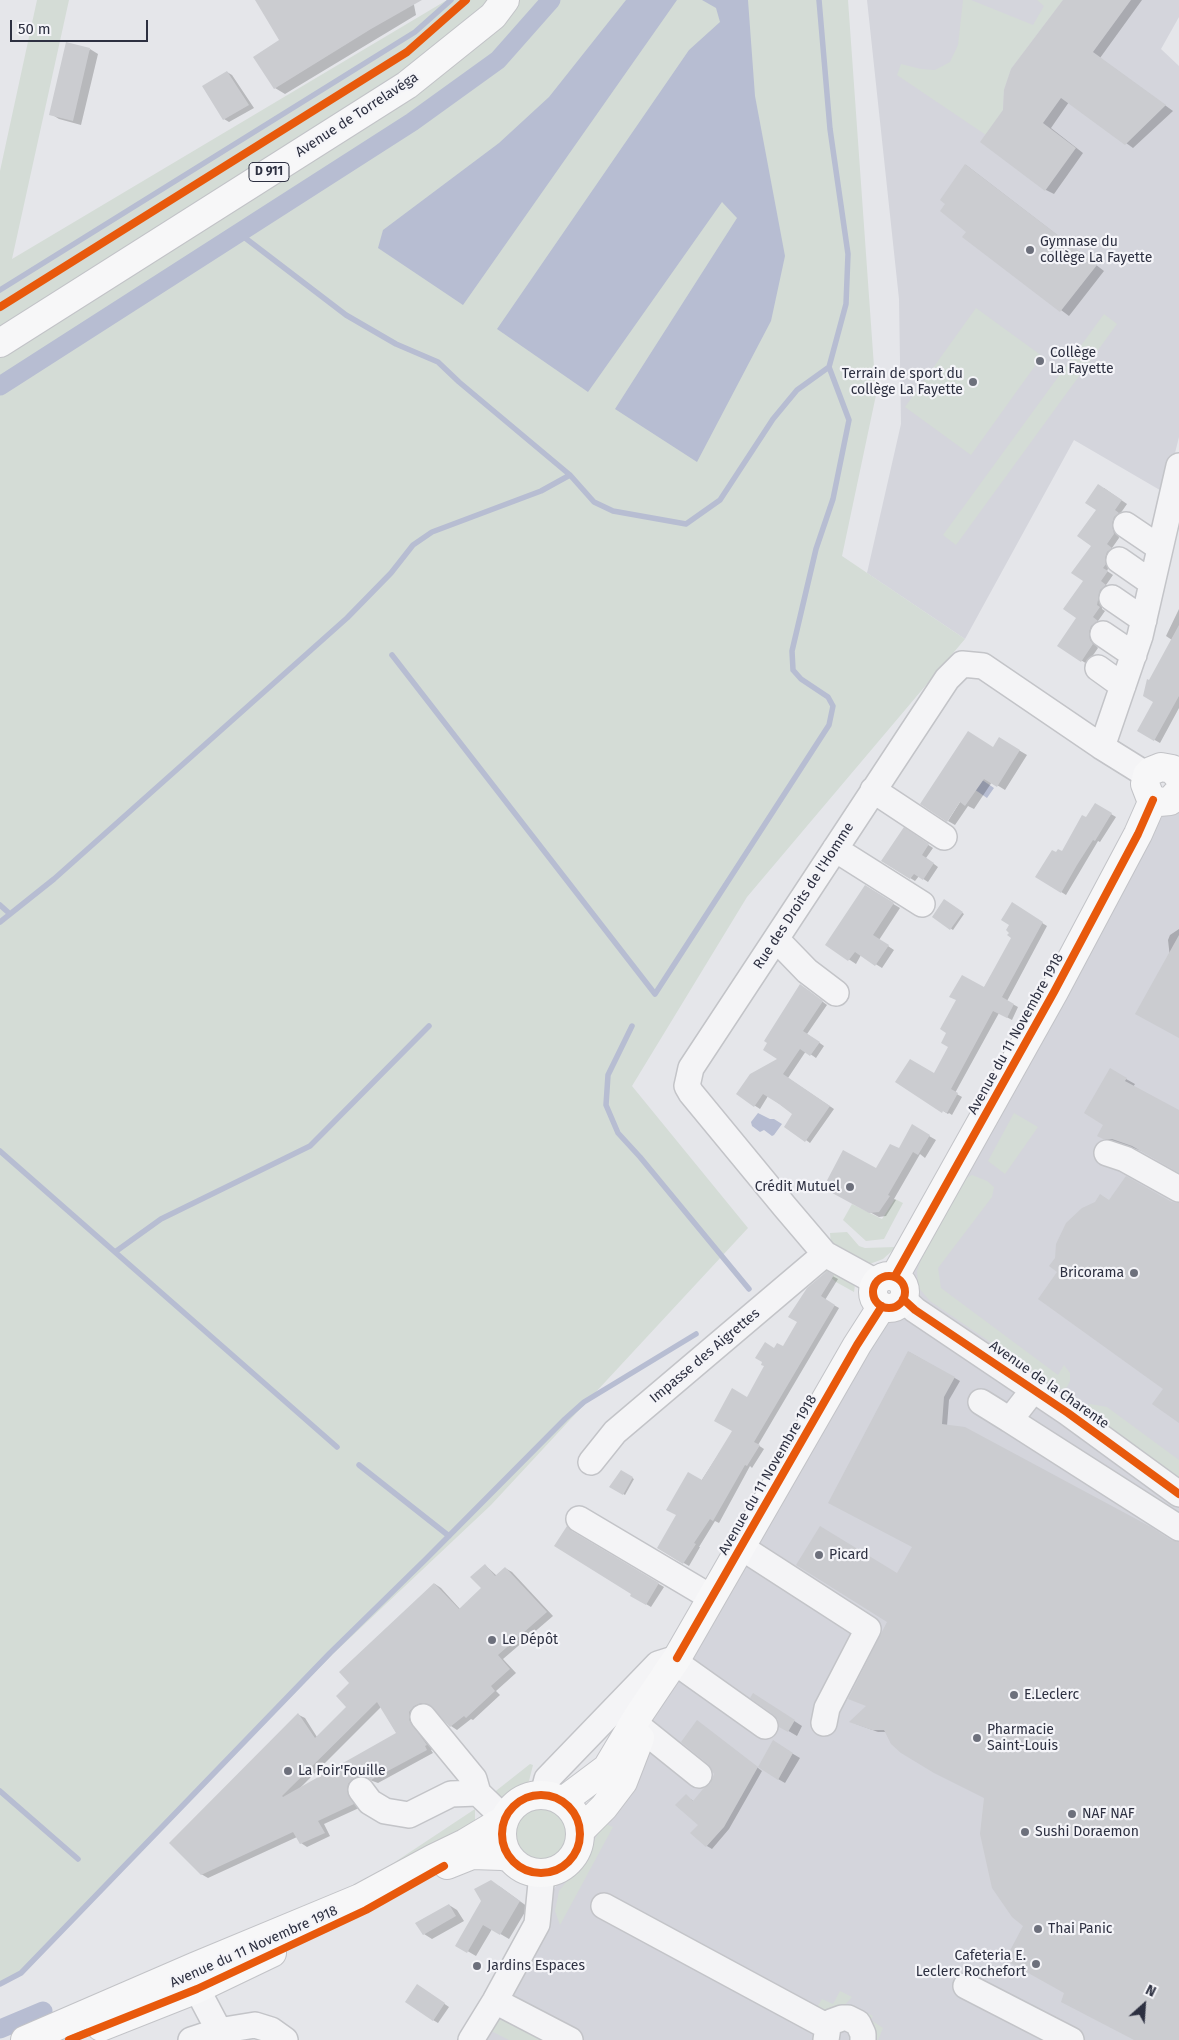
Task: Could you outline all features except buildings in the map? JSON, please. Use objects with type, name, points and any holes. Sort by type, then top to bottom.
[{"type":"main road","name":"Avenue de Torrelavéga","points":[[7,338],[407,85],[493,16],[505,0]]},
{"type":"main road","name":"Avenue du 11 Novembre 1918","points":[[553,1798],[607,1768],[648,1700],[676,1660],[889,1291],[1054,992],[1138,834],[1171,782]]},
{"type":"main road","name":"Avenue du 11 Novembre 1918","points":[[581,1830],[604,1807],[623,1782],[646,1721],[648,1700]]},
{"type":"main road","points":[[531,1796],[553,1798],[572,1809],[578,1819],[581,1830],[580,1843],[575,1855],[566,1865],[554,1871],[530,1872],[510,1858],[504,1846],[502,1833],[505,1819],[511,1809],[520,1801],[531,1796]]},
{"type":"main road","name":"Avenue du 11 Novembre 1918","points":[[25,2040],[360,1898],[465,1843],[505,1819]]},
{"type":"main road","name":"Avenue du 11 Novembre 1918","points":[[69,2040],[197,1989],[366,1910],[444,1866],[462,1858],[472,1855],[510,1858]]},
{"type":"street","points":[[1102,747],[1144,620],[1179,466]]},
{"type":"street","points":[[1126,525],[1160,548]]},
{"type":"street","points":[[1119,560],[1152,583]]},
{"type":"street","points":[[1112,598],[1144,620]]},
{"type":"street","points":[[1103,634],[1134,654]]},
{"type":"street","name":"Rue des Droits de l'Homme","points":[[889,1291],[825,1254],[700,1106],[687,1086],[691,1068],[947,679],[962,664],[983,666],[1102,747],[1171,782]]},
{"type":"street","points":[[1098,668],[1123,686]]},
{"type":"street","points":[[873,790],[944,837]]},
{"type":"street","points":[[838,844],[925,899]]},
{"type":"street","points":[[776,939],[807,970],[836,993]]},
{"type":"street","points":[[1107,1153],[1126,1159],[1179,1189]]},
{"type":"street","name":"Impasse des Aigrettes","points":[[591,1462],[615,1432],[825,1254]]},
{"type":"street","name":"Avenue de la Charente","points":[[889,1291],[1034,1389],[1179,1494]]},
{"type":"street","points":[[1010,1420],[1034,1389]]},
{"type":"street","points":[[981,1402],[1179,1528]]},
{"type":"street","points":[[579,1519],[712,1598]]},
{"type":"street","points":[[740,1547],[868,1629],[827,1708],[824,1723]]},
{"type":"street","points":[[553,1798],[547,1779],[658,1664],[676,1660],[765,1726]]},
{"type":"street","points":[[423,1717],[474,1779],[478,1793],[505,1819]]},
{"type":"street","points":[[643,1730],[699,1775]]},
{"type":"street","points":[[361,1790],[370,1802],[385,1811],[409,1815],[451,1794],[478,1793]]},
{"type":"street","points":[[471,2040],[495,2001],[537,1924],[542,1873]]},
{"type":"street","points":[[604,1906],[827,2034],[836,2019],[848,2018],[854,2020],[861,2028],[863,2040]]},
{"type":"street","points":[[966,1986],[1071,2040]]},
{"type":"street","points":[[197,1989],[221,2035]]},
{"type":"street","points":[[495,2001],[570,2040]]},
{"type":"street","points":[[191,2040],[221,2035],[255,2025],[271,2030],[285,2040]]},
{"type":"street","points":[[257,2040],[263,2036],[285,2040]]},
{"type":"shaded area","points":[[37,0],[69,0],[12,259],[447,0],[848,0],[876,395],[842,556],[965,639],[747,897],[632,1086],[748,1228],[491,1505],[333,1654],[21,1973],[0,1985],[0,171]]},
{"type":"shaded area","name":"Collège La Fayette","points":[[867,0],[1179,0],[1179,17],[1161,49],[1179,66],[1179,437],[1165,493],[1074,440],[965,639],[867,573],[901,424],[899,299]]},
{"type":"shaded area","points":[[963,0],[971,0],[1033,25],[1044,6],[1037,0],[1063,0],[1011,69],[1004,90],[1003,110],[986,135],[897,75],[901,64],[935,70],[950,62],[958,45]]},
{"type":"shaded area","name":"Terrain de sport du collège La Fayette","points":[[976,308],[1042,356],[971,455],[905,407]]},
{"type":"shaded area","points":[[1104,314],[1117,324],[956,545],[943,535]]},
{"type":"shaded area","points":[[1177,790],[1179,791],[1179,2040],[471,2040],[778,1483],[875,1330]]},
{"type":"shaded area","points":[[1014,1113],[1038,1127],[1005,1174],[988,1161]]},
{"type":"shaded area","points":[[972,1175],[987,1181],[994,1187],[992,1197],[938,1268],[941,1288],[1058,1375],[1064,1365],[1070,1373],[1070,1381],[1067,1387],[1062,1389],[1054,1387],[930,1301],[918,1287],[917,1271],[922,1257],[964,1179]]},
{"type":"shaded area","points":[[895,1199],[903,1203],[884,1239],[866,1241],[843,1220],[852,1204],[882,1219]]},
{"type":"shaded area","points":[[847,1232],[859,1246],[865,1248],[895,1247],[883,1259],[867,1265],[831,1245],[830,1233]]},
{"type":"shaded area","points":[[828,1267],[849,1278],[855,1285],[854,1292],[836,1282],[822,1270]]},
{"type":"shaded area","points":[[1090,1404],[1107,1407],[1179,1460],[1179,1478],[1084,1409]]},
{"type":"shaded area","points":[[530,1764],[533,1765],[529,1781],[522,1789],[505,1802],[492,1794]]},
{"type":"shaded area","points":[[542,1806],[553,1808],[562,1814],[568,1823],[570,1834],[568,1845],[562,1854],[553,1860],[542,1862],[531,1860],[522,1854],[516,1845],[514,1834],[516,1823],[522,1814],[531,1808]]},
{"type":"shaded area","points":[[475,1809],[475,1823],[402,1867],[386,1868]]},
{"type":"shaded area","points":[[606,1824],[613,1827],[560,1925],[555,1911],[559,1891],[581,1863],[602,1827]]},
{"type":"shaded area","points":[[840,1991],[852,1997],[842,2008],[828,2012],[816,2009],[822,1999],[833,2004]]},
{"type":"shaded area","points":[[864,2011],[873,2016],[871,2020],[883,2028],[878,2040],[873,2040],[862,2016]]},
{"type":"shaded area","points":[[498,2019],[543,2040],[509,2040],[487,2029]]},
{"type":"water","points":[[626,0],[677,0],[463,305],[378,248],[383,230],[499,143],[549,97]]},
{"type":"water","points":[[702,0],[748,0],[755,96],[785,256],[771,321],[697,462],[615,409],[737,218],[722,202],[588,392],[497,329],[689,50],[720,22],[716,8]]},
{"type":"water","points":[[975,775],[994,788],[987,798],[968,785]]},
{"type":"water","points":[[758,1113],[782,1124],[774,1135],[772,1136],[764,1130],[760,1132],[752,1126],[751,1122]]},
{"type":"waterway","points":[[0,290],[415,32],[451,0]]},
{"type":"waterway","points":[[0,386],[412,122],[498,60],[551,0]]},
{"type":"waterway","points":[[392,655],[655,994],[829,725],[833,706],[828,697],[801,679],[793,670],[792,651],[816,549],[833,499],[849,420],[829,367],[846,304],[848,254],[830,129],[819,0]]},
{"type":"waterway","points":[[240,234],[346,315],[396,344],[438,362],[459,382],[570,475],[594,502],[613,511],[686,524],[720,500],[773,419],[797,390],[829,367]]},
{"type":"waterway","points":[[0,922],[54,879],[347,618],[391,573],[413,545],[432,532],[541,491],[570,475]]},
{"type":"waterway","points":[[0,905],[10,914]]},
{"type":"waterway","points":[[115,1252],[161,1219],[310,1146],[429,1026]]},
{"type":"waterway","points":[[632,1026],[608,1075],[606,1105],[618,1133],[749,1289]]},
{"type":"waterway","points":[[0,1151],[337,1447]]},
{"type":"waterway","points":[[0,1984],[21,1973],[330,1653],[565,1419],[584,1402],[696,1334]]},
{"type":"waterway","points":[[359,1465],[449,1536]]},
{"type":"waterway","points":[[0,1791],[78,1859]]},
{"type":"waterway","points":[[0,2029],[43,2011]]},
{"type":"cycle path","points":[[0,307],[407,52],[466,0]]},
{"type":"cycle path","points":[[895,1276],[1054,992],[1138,834],[1153,800]]},
{"type":"cycle path","points":[[889,1276],[895,1277],[900,1281],[904,1286],[905,1292],[904,1298],[900,1303],[895,1307],[889,1308],[883,1307],[878,1303],[874,1298],[873,1292],[874,1286],[878,1281],[883,1277],[889,1276]]},
{"type":"cycle path","points":[[903,1299],[915,1310],[1068,1413],[1179,1494]]},
{"type":"cycle path","points":[[677,1658],[857,1345],[882,1306]]},
{"type":"cycle path","points":[[541,1795],[556,1798],[569,1806],[577,1819],[580,1834],[577,1849],[569,1862],[556,1870],[541,1873],[526,1870],[513,1862],[505,1849],[502,1834],[505,1819],[513,1806],[526,1798],[541,1795]]},
{"type":"cycle path","points":[[69,2040],[197,1989],[366,1910],[444,1866]]},
{"type":"place","name":"Gymnase du collège La Fayette","points":[[1030,250]]},
{"type":"place","name":"Collège La Fayette","points":[[1040,361]]},
{"type":"place","name":"Terrain de sport du collège La Fayette","points":[[973,382]]},
{"type":"place","name":"Crédit Mutuel","points":[[850,1187]]},
{"type":"place","name":"Bricorama","points":[[1134,1273]]},
{"type":"place","name":"Picard","points":[[819,1555]]},
{"type":"place","name":"Le Dépôt","points":[[492,1640]]},
{"type":"place","name":"E.Leclerc","points":[[1014,1695]]},
{"type":"place","name":"Pharmacie Saint-Louis","points":[[977,1738]]},
{"type":"place","name":"La Foir'Fouille","points":[[288,1771]]},
{"type":"place","name":"NAF NAF","points":[[1072,1814]]},
{"type":"place","name":"Sushi Doraemon","points":[[1025,1832]]},
{"type":"place","name":"Thai Panic","points":[[1038,1929]]},
{"type":"place","name":"Cafeteria E. Leclerc Rochefort","points":[[1036,1964]]},
{"type":"place","name":"Jardins Espaces","points":[[477,1966]]}]
